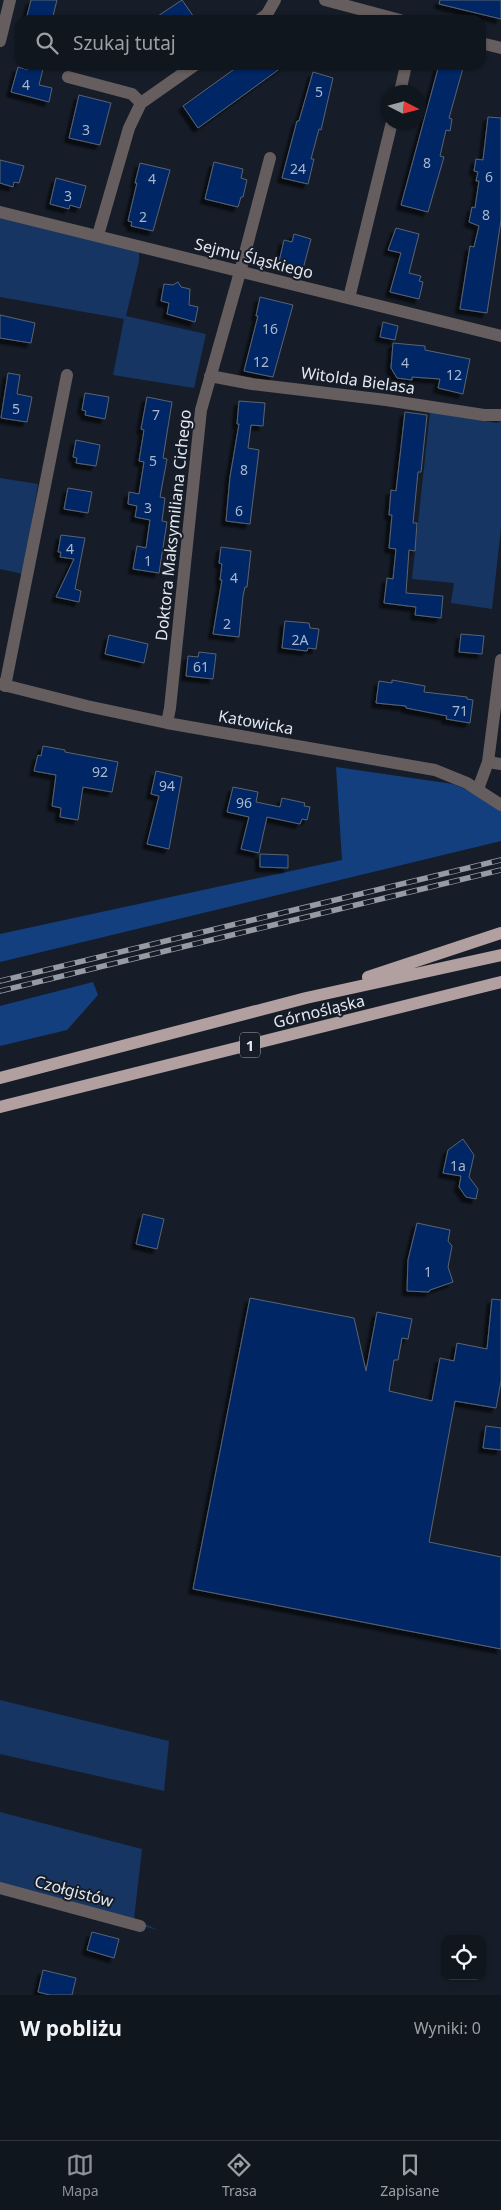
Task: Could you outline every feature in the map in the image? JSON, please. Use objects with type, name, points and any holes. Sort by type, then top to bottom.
[{"type":"main road","points":[[306,998],[501,934]]},
{"type":"main road","name":"Górnośląska","points":[[0,1078],[306,998],[501,955]]},
{"type":"main road","name":"Górnośląska","points":[[0,1107],[501,982]]},
{"type":"street","points":[[0,41],[10,0]]},
{"type":"street","points":[[266,15],[275,0]]},
{"type":"street","points":[[325,0],[381,15]]},
{"type":"street","points":[[486,44],[501,48]]},
{"type":"street","points":[[98,235],[129,128],[141,103],[187,70]]},
{"type":"street","points":[[402,85],[405,70]]},
{"type":"street","points":[[68,77],[132,94],[141,103]]},
{"type":"street","points":[[349,298],[390,130]]},
{"type":"street","name":"Doktora Maksymiliana Cichego","points":[[167,723],[201,410],[270,158]]},
{"type":"street","name":"Sejmu Śląskiego","points":[[0,212],[501,336]]},
{"type":"street","points":[[3,685],[67,376]]},
{"type":"street","name":"Witolda Bielasa","points":[[210,376],[252,384],[358,396],[501,416]]},
{"type":"street","points":[[478,789],[488,762],[501,660]]},
{"type":"street","name":"Katowicka","points":[[3,685],[167,723],[435,770],[454,776],[478,789],[501,805]]},
{"type":"street","points":[[488,762],[501,764]]},
{"type":"street","name":"Czołgistów","points":[[0,1888],[140,1926]]},
{"type":"shaded area","points":[[0,218],[139,252],[139,261],[126,316],[206,334],[194,388],[113,375],[124,319],[0,297]]},
{"type":"shaded area","points":[[430,412],[497,423],[501,421],[501,528],[492,609],[451,603],[454,583],[412,579]]},
{"type":"shaded area","points":[[0,478],[38,484],[23,574],[0,569]]},
{"type":"shaded area","points":[[336,767],[453,784],[486,798],[501,811],[501,841],[0,962],[0,934],[342,860]]},
{"type":"shaded area","points":[[93,982],[98,995],[67,1030],[0,1046],[0,1006]]},
{"type":"shaded area","points":[[0,1700],[169,1741],[164,1791],[0,1754]]},
{"type":"shaded area","points":[[0,1812],[142,1849],[134,1919],[158,1930],[0,1890]]},
{"type":"building","points":[[31,0],[57,0],[53,15],[27,15]]},
{"type":"building","points":[[182,0],[192,15],[160,15]]},
{"type":"building","points":[[440,0],[501,0],[501,19],[486,15],[439,4]]},
{"type":"building","points":[[17,70],[43,70],[39,85],[52,88],[49,102],[11,92]]},
{"type":"building","points":[[233,70],[278,70],[198,128],[183,106]]},
{"type":"building","points":[[438,70],[462,70],[449,118],[452,119],[450,131],[446,130],[440,156],[444,157],[428,212],[401,205],[421,130],[426,130],[426,113]]},
{"type":"building","points":[[313,72],[333,78],[321,130],[319,129],[311,159],[314,159],[308,184],[282,178],[297,121],[299,121]]},
{"type":"building","points":[[79,95],[111,103],[100,145],[69,138]]},
{"type":"building","points":[[488,117],[501,118],[501,220],[487,313],[460,309],[470,246],[474,247],[479,226],[469,222],[472,207],[475,208],[479,181],[476,181],[478,172],[474,171],[476,159],[483,160]]},
{"type":"building","points":[[0,160],[24,166],[19,183],[14,182],[13,187],[0,183]]},
{"type":"building","points":[[214,162],[243,169],[241,178],[247,180],[243,197],[241,197],[238,207],[205,199]]},
{"type":"building","points":[[140,163],[170,170],[153,231],[131,226],[132,222],[128,221]]},
{"type":"building","points":[[56,178],[86,186],[80,208],[70,205],[69,209],[50,204]]},
{"type":"building","points":[[396,228],[419,234],[409,273],[421,276],[419,281],[423,282],[419,299],[390,292],[401,253],[388,250]]},
{"type":"building","points":[[294,234],[311,239],[303,269],[279,262],[284,240],[292,242]]},
{"type":"building","points":[[178,282],[181,287],[190,289],[189,305],[198,307],[195,322],[167,314],[169,303],[161,301],[164,284],[173,285]]},
{"type":"building","points":[[260,297],[293,305],[273,377],[244,371],[258,316],[256,316]]},
{"type":"building","points":[[0,315],[35,323],[31,343],[0,338]]},
{"type":"building","points":[[383,322],[398,326],[395,340],[380,337]]},
{"type":"building","points":[[393,343],[425,346],[425,350],[470,359],[463,394],[438,388],[440,379],[412,377],[412,380],[397,378],[391,368]]},
{"type":"building","points":[[8,373],[20,375],[17,394],[32,397],[27,422],[1,418]]},
{"type":"building","points":[[85,393],[109,397],[105,419],[85,415],[86,411],[82,410]]},
{"type":"building","points":[[147,397],[172,402],[163,458],[167,459],[160,497],[165,498],[162,521],[167,522],[159,573],[133,569],[137,546],[146,548],[150,520],[135,517],[137,506],[128,504],[129,492],[139,494],[144,462],[139,461],[144,430],[141,429]]},
{"type":"building","points":[[239,401],[265,403],[263,426],[251,425],[248,448],[259,450],[250,524],[226,521],[230,477],[239,424],[237,424]]},
{"type":"building","points":[[405,412],[427,415],[421,472],[418,472],[413,523],[417,523],[415,551],[409,550],[406,593],[443,596],[441,618],[415,615],[416,607],[384,603],[387,578],[393,579],[396,549],[389,548],[392,515],[389,515],[391,490],[396,491]]},
{"type":"building","points":[[76,440],[100,445],[96,466],[76,463],[77,458],[73,457]]},
{"type":"building","points":[[68,488],[92,492],[88,513],[64,509]]},
{"type":"building","points":[[61,535],[85,538],[75,589],[81,591],[79,602],[56,597],[74,559],[60,557],[61,552],[58,552]]},
{"type":"building","points":[[221,547],[251,551],[247,587],[245,587],[243,596],[239,637],[213,634],[222,580],[220,580],[222,564],[219,563]]},
{"type":"building","points":[[285,621],[309,623],[310,628],[319,629],[316,649],[308,648],[307,651],[282,648]]},
{"type":"building","points":[[461,634],[484,636],[482,654],[459,652]]},
{"type":"building","points":[[109,635],[148,644],[144,663],[105,654]]},
{"type":"building","points":[[199,652],[216,654],[213,679],[186,676],[188,656],[198,657]]},
{"type":"building","points":[[392,680],[425,686],[424,692],[467,697],[467,699],[473,700],[470,723],[446,719],[447,716],[406,708],[406,706],[376,703],[379,681],[392,683]]},
{"type":"building","points":[[43,746],[118,762],[112,792],[83,787],[78,820],[60,817],[61,808],[52,806],[56,775],[34,771],[38,755],[41,756]]},
{"type":"building","points":[[156,771],[182,777],[169,849],[147,844],[159,796],[151,794]]},
{"type":"building","points":[[233,787],[258,792],[256,802],[280,807],[282,798],[305,803],[304,806],[310,807],[307,820],[302,819],[300,824],[267,817],[259,853],[241,849],[249,817],[227,812]]},
{"type":"building","points":[[260,854],[288,855],[288,868],[260,867]]},
{"type":"building","points":[[463,1139],[474,1155],[469,1177],[478,1189],[476,1199],[466,1197],[459,1187],[461,1176],[443,1173],[448,1150]]},
{"type":"building","points":[[143,1214],[164,1219],[157,1249],[136,1244]]},
{"type":"building","points":[[417,1223],[450,1230],[448,1241],[452,1246],[448,1267],[453,1282],[429,1292],[407,1291],[408,1260]]},
{"type":"building","points":[[250,1298],[354,1318],[366,1371],[377,1312],[412,1319],[408,1339],[402,1338],[398,1360],[394,1360],[389,1391],[432,1401],[440,1358],[454,1361],[457,1343],[487,1349],[492,1299],[501,1300],[501,1381],[496,1408],[455,1401],[429,1542],[501,1557],[501,1649],[193,1589]]},
{"type":"building","points":[[486,1426],[501,1428],[501,1450],[483,1448]]},
{"type":"building","points":[[92,1932],[119,1939],[114,1958],[87,1950]]},
{"type":"building","points":[[43,1970],[76,1978],[72,1995],[50,1995],[38,1992]]},
{"type":"railway","points":[[0,981],[501,860]]},
{"type":"railway","points":[[0,991],[501,870]]}]
